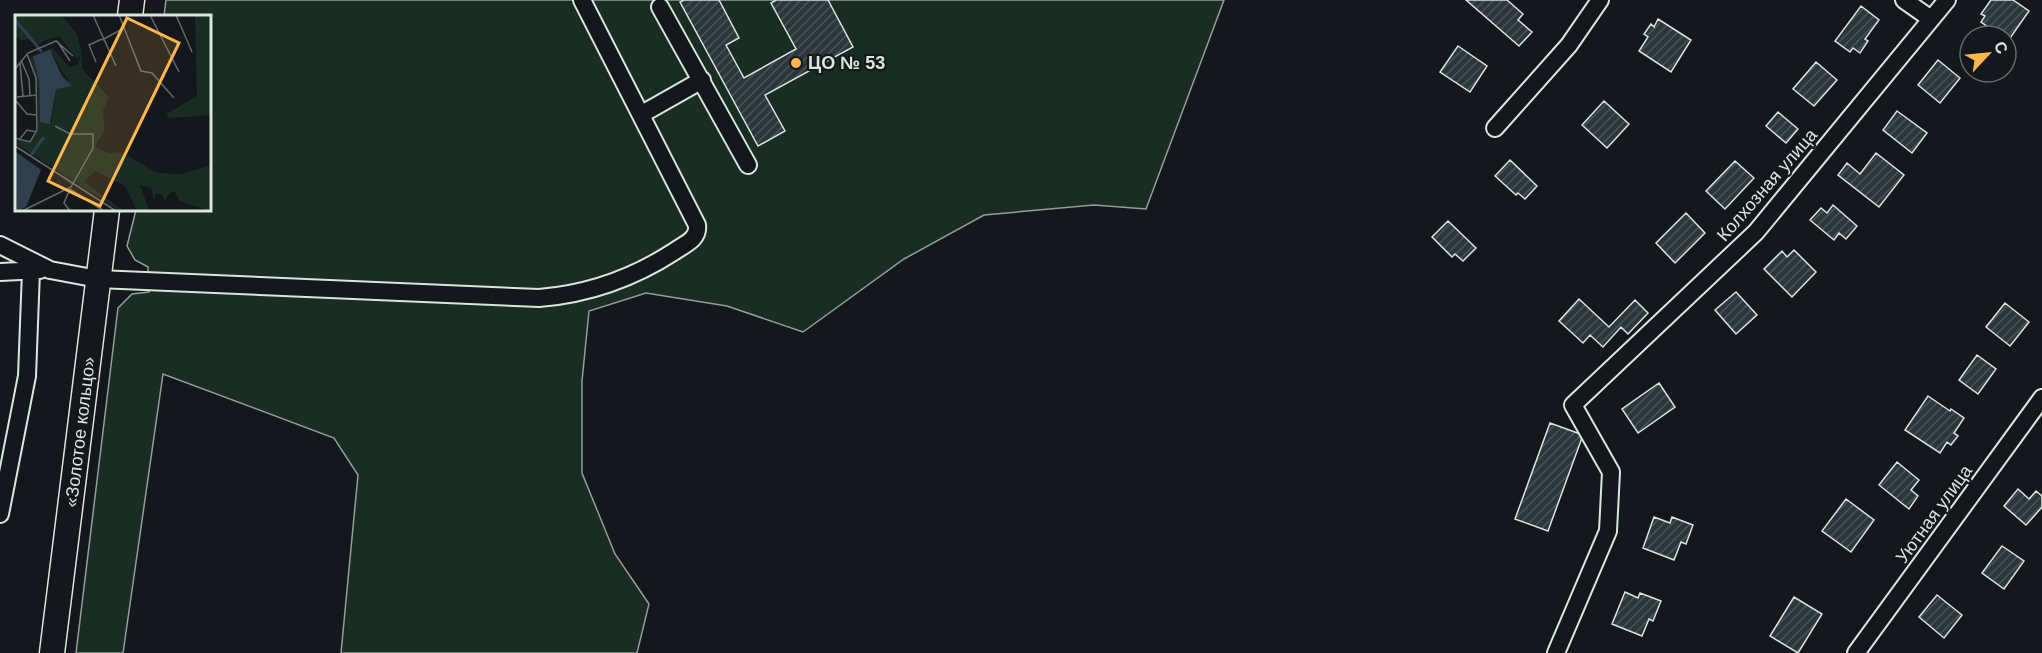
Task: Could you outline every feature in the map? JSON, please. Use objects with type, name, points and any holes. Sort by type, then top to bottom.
[{"type":"highway","points":[[130,15],[132,0]]},
{"type":"highway","name":"«Золотое кольцо»","points":[[52,653],[107,212]]},
{"type":"street","points":[[0,272],[50,270],[99,279],[539,298],[578,293],[610,285],[652,266],[691,241],[697,233],[697,225],[582,0]]},
{"type":"street","points":[[1495,128],[1569,45],[1600,0]]},
{"type":"street","points":[[1904,0],[1931,19]]},
{"type":"street","name":"Колхозная улица","points":[[1556,653],[1608,531],[1611,472],[1573,405],[1756,232],[1947,0]]},
{"type":"street","points":[[660,7],[748,165]]},
{"type":"street","points":[[642,114],[702,80]]},
{"type":"street","points":[[0,245],[50,270]]},
{"type":"street","points":[[0,514],[27,376],[32,271]]},
{"type":"street","name":"Уютная улица","points":[[1857,653],[2042,398]]},
{"type":"green space","points":[[166,0],[1224,0],[1146,209],[1094,205],[984,215],[904,259],[803,332],[727,306],[646,293],[589,311],[582,381],[582,473],[615,554],[649,604],[637,653],[341,653],[358,475],[334,438],[163,374],[123,653],[76,653],[118,308],[132,294],[149,292],[148,267],[135,260],[127,246],[136,212],[212,212],[212,15],[164,15]]},
{"type":"building","name":"ЦО № 53","points":[[719,0],[739,38],[726,45],[744,78],[796,49],[771,3],[776,0],[828,0],[853,47],[765,95],[785,131],[758,146],[680,2]]},
{"type":"building","points":[[1466,0],[1507,0],[1523,14],[1518,20],[1532,32],[1519,46]]},
{"type":"building","points":[[1991,0],[2013,0],[2029,11],[2018,27],[2018,24],[1984,24],[1981,22],[1985,16],[1981,14]]},
{"type":"building","points":[[1861,6],[1879,20],[1865,39],[1868,41],[1860,53],[1853,48],[1850,52],[1835,41]]},
{"type":"building","points":[[1658,19],[1691,40],[1671,72],[1639,51],[1648,37],[1644,34],[1651,24],[1654,27]]},
{"type":"building","points":[[1458,46],[1487,66],[1470,92],[1440,72]]},
{"type":"building","points":[[1938,60],[1958,76],[1958,80],[1940,103],[1918,85]]},
{"type":"building","points":[[1816,62],[1837,80],[1814,106],[1793,89]]},
{"type":"building","points":[[1604,101],[1629,124],[1607,148],[1582,125]]},
{"type":"building","points":[[1897,111],[1927,133],[1912,153],[1883,130]]},
{"type":"building","points":[[1778,112],[1798,129],[1786,143],[1766,126]]},
{"type":"building","points":[[1876,153],[1904,175],[1879,207],[1838,175],[1847,163],[1860,174]]},
{"type":"building","points":[[1510,160],[1537,186],[1525,199],[1518,193],[1516,195],[1495,176]]},
{"type":"building","points":[[1735,161],[1754,178],[1725,209],[1706,191]]},
{"type":"building","points":[[1833,205],[1857,226],[1846,239],[1839,233],[1834,240],[1810,220],[1821,208],[1827,213]]},
{"type":"building","points":[[1686,213],[1705,233],[1675,263],[1656,243]]},
{"type":"building","points":[[1448,221],[1476,248],[1463,261],[1455,254],[1452,257],[1432,237]]},
{"type":"building","points":[[1794,250],[1816,272],[1792,297],[1764,269],[1782,251],[1787,257]]},
{"type":"building","points":[[1736,292],[1757,315],[1736,334],[1715,310]]},
{"type":"building","points":[[1579,299],[1609,327],[1635,300],[1648,313],[1628,334],[1621,327],[1603,347],[1590,335],[1583,343],[1559,321]]},
{"type":"building","points":[[2005,303],[2029,322],[2010,346],[1986,327]]},
{"type":"building","points":[[1977,355],[1996,369],[1978,394],[1959,380]]},
{"type":"building","points":[[1659,383],[1675,407],[1638,433],[1622,409]]},
{"type":"building","points":[[1928,396],[1964,418],[1954,433],[1958,436],[1951,445],[1947,442],[1940,453],[1905,430]]},
{"type":"building","points":[[1550,423],[1583,435],[1548,531],[1515,519]]},
{"type":"building","points":[[1897,462],[1919,480],[1911,490],[1918,496],[1909,509],[1879,485]]},
{"type":"building","points":[[2018,489],[2029,499],[2036,491],[2042,496],[2042,507],[2026,525],[2004,506]]},
{"type":"building","points":[[1846,499],[1874,520],[1851,552],[1822,531]]},
{"type":"building","points":[[1654,517],[1670,523],[1672,517],[1693,525],[1686,544],[1681,542],[1674,560],[1643,548]]},
{"type":"building","points":[[2002,546],[2024,561],[2004,589],[1982,573]]},
{"type":"building","points":[[1625,592],[1638,598],[1640,593],[1661,601],[1653,621],[1649,619],[1642,636],[1612,624]]},
{"type":"building","points":[[1937,595],[1962,615],[1944,638],[1919,617]]},
{"type":"building","points":[[1794,597],[1822,614],[1798,653],[1770,636]]},
{"type":"place","name":"ЦО № 53","points":[[796,63]]}]
